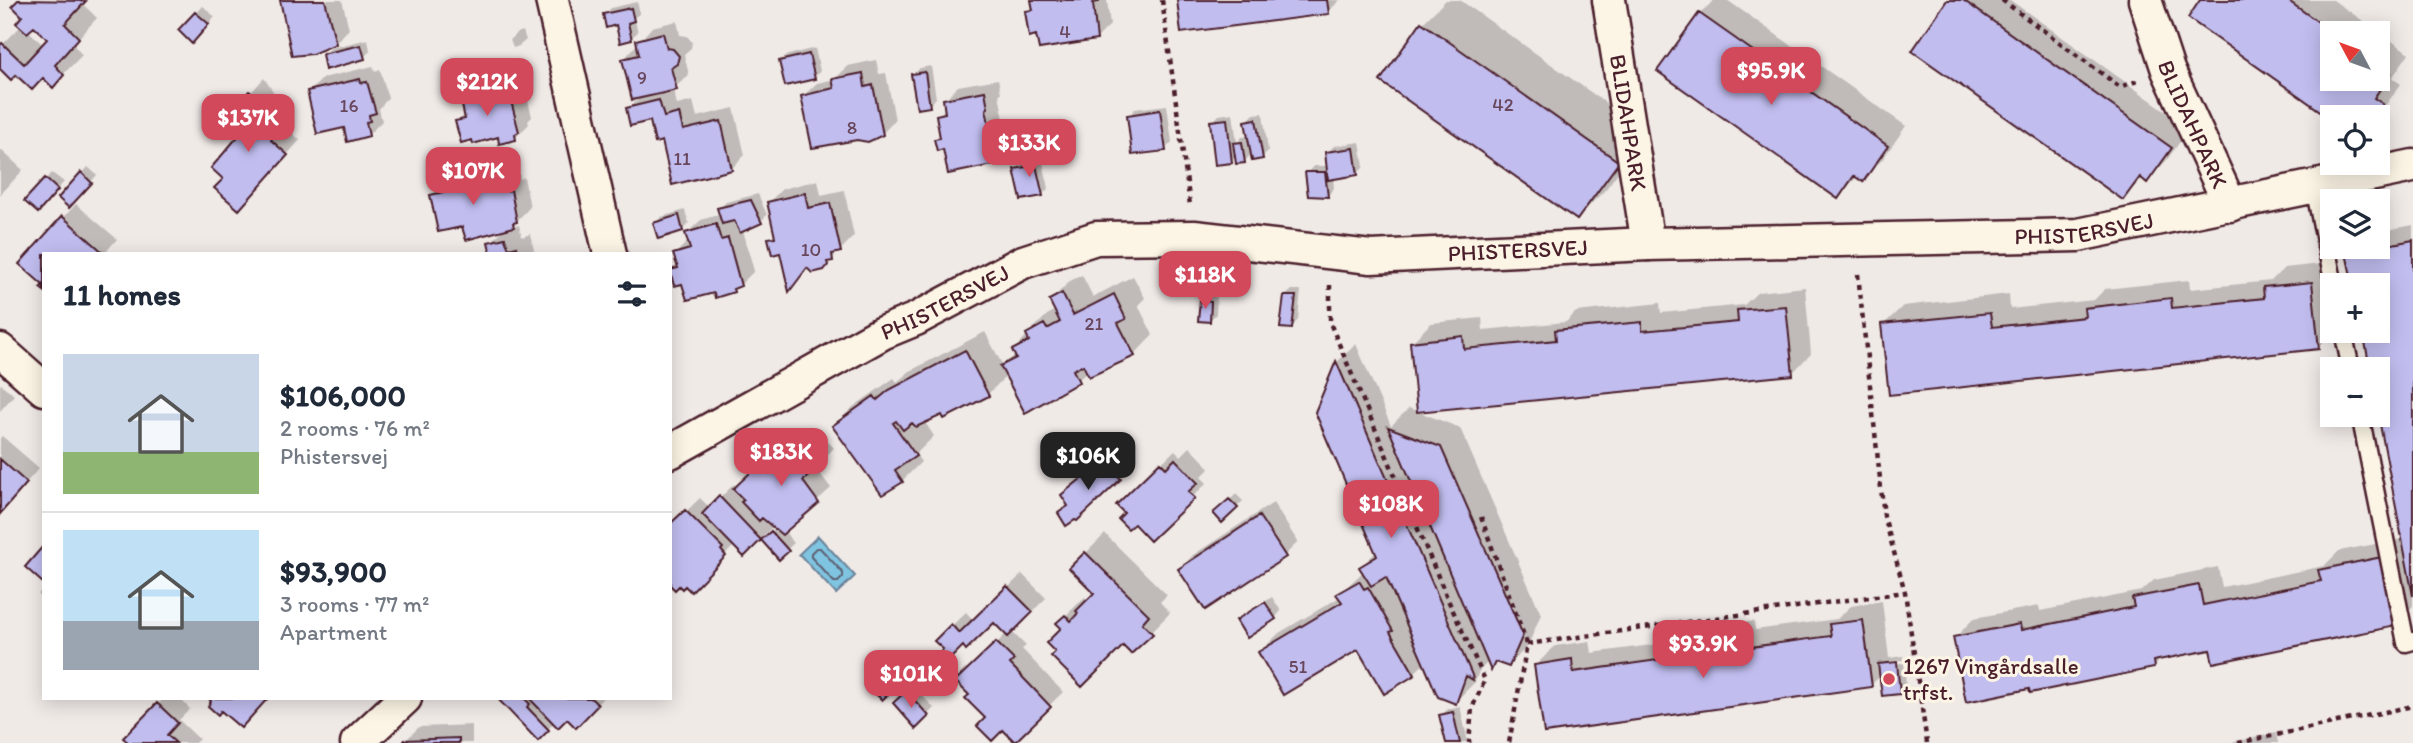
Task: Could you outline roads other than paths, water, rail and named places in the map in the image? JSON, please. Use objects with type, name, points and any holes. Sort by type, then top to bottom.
[{"type":"street","points":[[552,0],[610,252]]},
{"type":"street","name":"BLIDAHPARK","points":[[1609,0],[1648,244]]},
{"type":"street","name":"BLIDAHPARK","points":[[2146,0],[2168,70],[2230,205]]},
{"type":"street","name":"PHISTERSVEJ","points":[[672,451],[881,333],[916,319],[1023,262],[1096,238],[1194,237],[1371,257],[1648,244],[2078,235],[2413,166]]},
{"type":"street","points":[[0,349],[42,387]]},
{"type":"street","points":[[357,743],[397,700]]},
{"type":"lane","points":[[2314,187],[2332,273]]},
{"type":"lane","points":[[2362,427],[2406,643],[2413,641]]},
{"type":"water","points":[[818,536],[855,576],[836,594],[799,554]]},
{"type":"place","name":"1267 Vingårdsalle trfst.","points":[[1889,679]]}]
